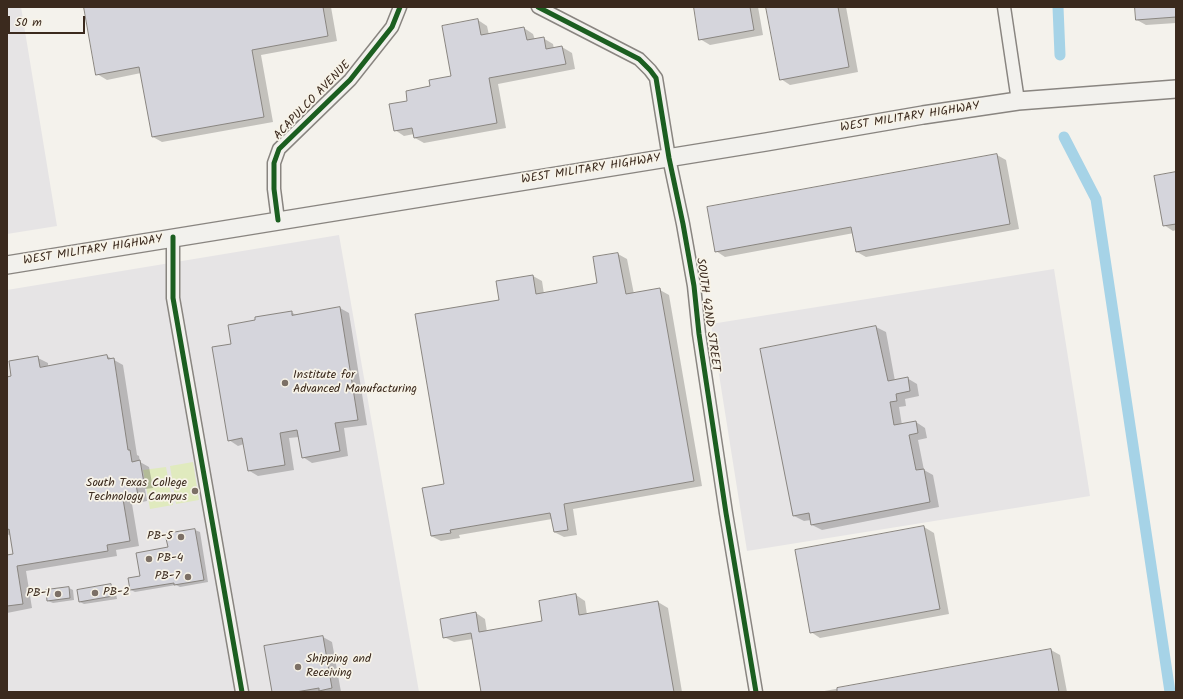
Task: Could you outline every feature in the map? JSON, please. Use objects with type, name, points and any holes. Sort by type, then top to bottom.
[{"type":"main road","name":"WEST MILITARY HIGHWAY","points":[[7,265],[669,158],[924,115],[1018,101],[1176,89]]},
{"type":"street","name":"ACAPULCO AVENUE","points":[[278,220],[274,189],[274,163],[280,149],[350,80],[392,27],[400,7]]},
{"type":"street","name":"SOUTH 42ND STREET","points":[[538,7],[639,59],[656,78],[669,158],[694,286],[699,334],[724,506],[756,692]]},
{"type":"street","points":[[1004,7],[1018,101]]},
{"type":"street","points":[[173,237],[173,298],[242,692]]},
{"type":"shaded area","points":[[7,7],[21,7],[57,226],[7,234]]},
{"type":"shaded area","name":"South Texas College Technology Campus","points":[[339,235],[419,692],[7,692],[7,290]]},
{"type":"shaded area","points":[[1054,269],[1090,496],[747,551],[711,324]]},
{"type":"green space","points":[[193,462],[199,500],[176,504],[170,466]]},
{"type":"green space","points":[[166,467],[173,505],[150,509],[143,470]]},
{"type":"building","points":[[84,7],[323,7],[328,36],[252,50],[264,117],[152,137],[139,67],[96,75]]},
{"type":"building","points":[[694,7],[750,7],[754,30],[699,40]]},
{"type":"building","points":[[766,7],[838,7],[849,67],[780,80]]},
{"type":"building","points":[[1135,7],[1176,7],[1176,17],[1136,20]]},
{"type":"building","points":[[478,19],[481,35],[524,27],[527,40],[544,37],[546,49],[562,46],[566,64],[489,78],[497,123],[414,138],[412,128],[394,131],[389,104],[407,101],[406,91],[430,86],[429,80],[451,76],[442,26]]},
{"type":"building","points":[[997,154],[1010,224],[856,252],[851,227],[715,252],[707,207]]},
{"type":"building","points":[[1176,172],[1176,224],[1163,226],[1154,176]]},
{"type":"building","points":[[618,253],[626,294],[660,288],[694,481],[564,504],[568,530],[554,532],[550,513],[450,530],[451,533],[431,536],[422,488],[444,484],[415,314],[499,300],[496,281],[533,275],[536,294],[597,283],[593,257]]},
{"type":"building","name":"Institute for Advanced Manufacturing","points":[[340,307],[358,420],[335,423],[340,451],[302,458],[297,430],[280,433],[285,465],[248,471],[242,438],[228,441],[212,347],[231,344],[228,325],[255,320],[255,317],[292,311],[292,315]]},
{"type":"building","points":[[876,326],[888,381],[908,377],[910,391],[896,394],[897,401],[890,402],[894,425],[916,421],[918,433],[909,435],[916,470],[924,469],[930,502],[811,525],[809,513],[793,516],[760,349]]},
{"type":"building","points":[[107,355],[108,359],[114,358],[128,450],[130,450],[132,462],[140,460],[144,483],[136,484],[138,496],[123,499],[130,541],[107,545],[108,551],[17,566],[23,604],[7,606],[7,555],[13,554],[9,529],[7,530],[7,377],[11,376],[9,361],[38,356],[40,367]]},
{"type":"building","points":[[924,526],[940,609],[810,633],[795,550]]},
{"type":"building","points":[[195,529],[204,580],[130,590],[128,578],[140,576],[136,553],[168,547],[165,534]]},
{"type":"building","name":"PB-2","points":[[111,584],[113,596],[79,602],[77,590]]},
{"type":"building","name":"PB-1","points":[[69,587],[70,598],[47,601],[46,590]]},
{"type":"building","points":[[576,594],[579,615],[658,601],[674,692],[481,692],[471,633],[443,638],[440,619],[476,612],[479,632],[542,621],[539,601]]},
{"type":"building","name":"Shipping and Receiving","points":[[323,636],[332,688],[319,691],[319,688],[296,692],[272,692],[264,646]]},
{"type":"building","points":[[1051,649],[1059,692],[837,692],[837,688]]},
{"type":"waterway","points":[[1058,7],[1060,55]]},
{"type":"waterway","points":[[1064,137],[1096,199],[1170,692]]},
{"type":"cycle path","points":[[278,220],[274,189],[274,163],[279,149],[350,80],[392,27],[400,7]]},
{"type":"cycle path","points":[[538,7],[639,59],[656,78],[669,158],[694,286],[699,334],[726,513],[756,692]]},
{"type":"cycle path","points":[[173,237],[173,298],[242,692]]},
{"type":"place","name":"Institute for Advanced Manufacturing","points":[[285,383]]},
{"type":"place","name":"South Texas College Technology Campus","points":[[195,491]]},
{"type":"place","name":"PB-5","points":[[181,537]]},
{"type":"place","name":"PB-4","points":[[149,559]]},
{"type":"place","name":"PB-7","points":[[188,577]]},
{"type":"place","name":"PB-2","points":[[95,593]]},
{"type":"place","name":"PB-1","points":[[58,594]]},
{"type":"place","name":"Shipping and Receiving","points":[[298,667]]}]
